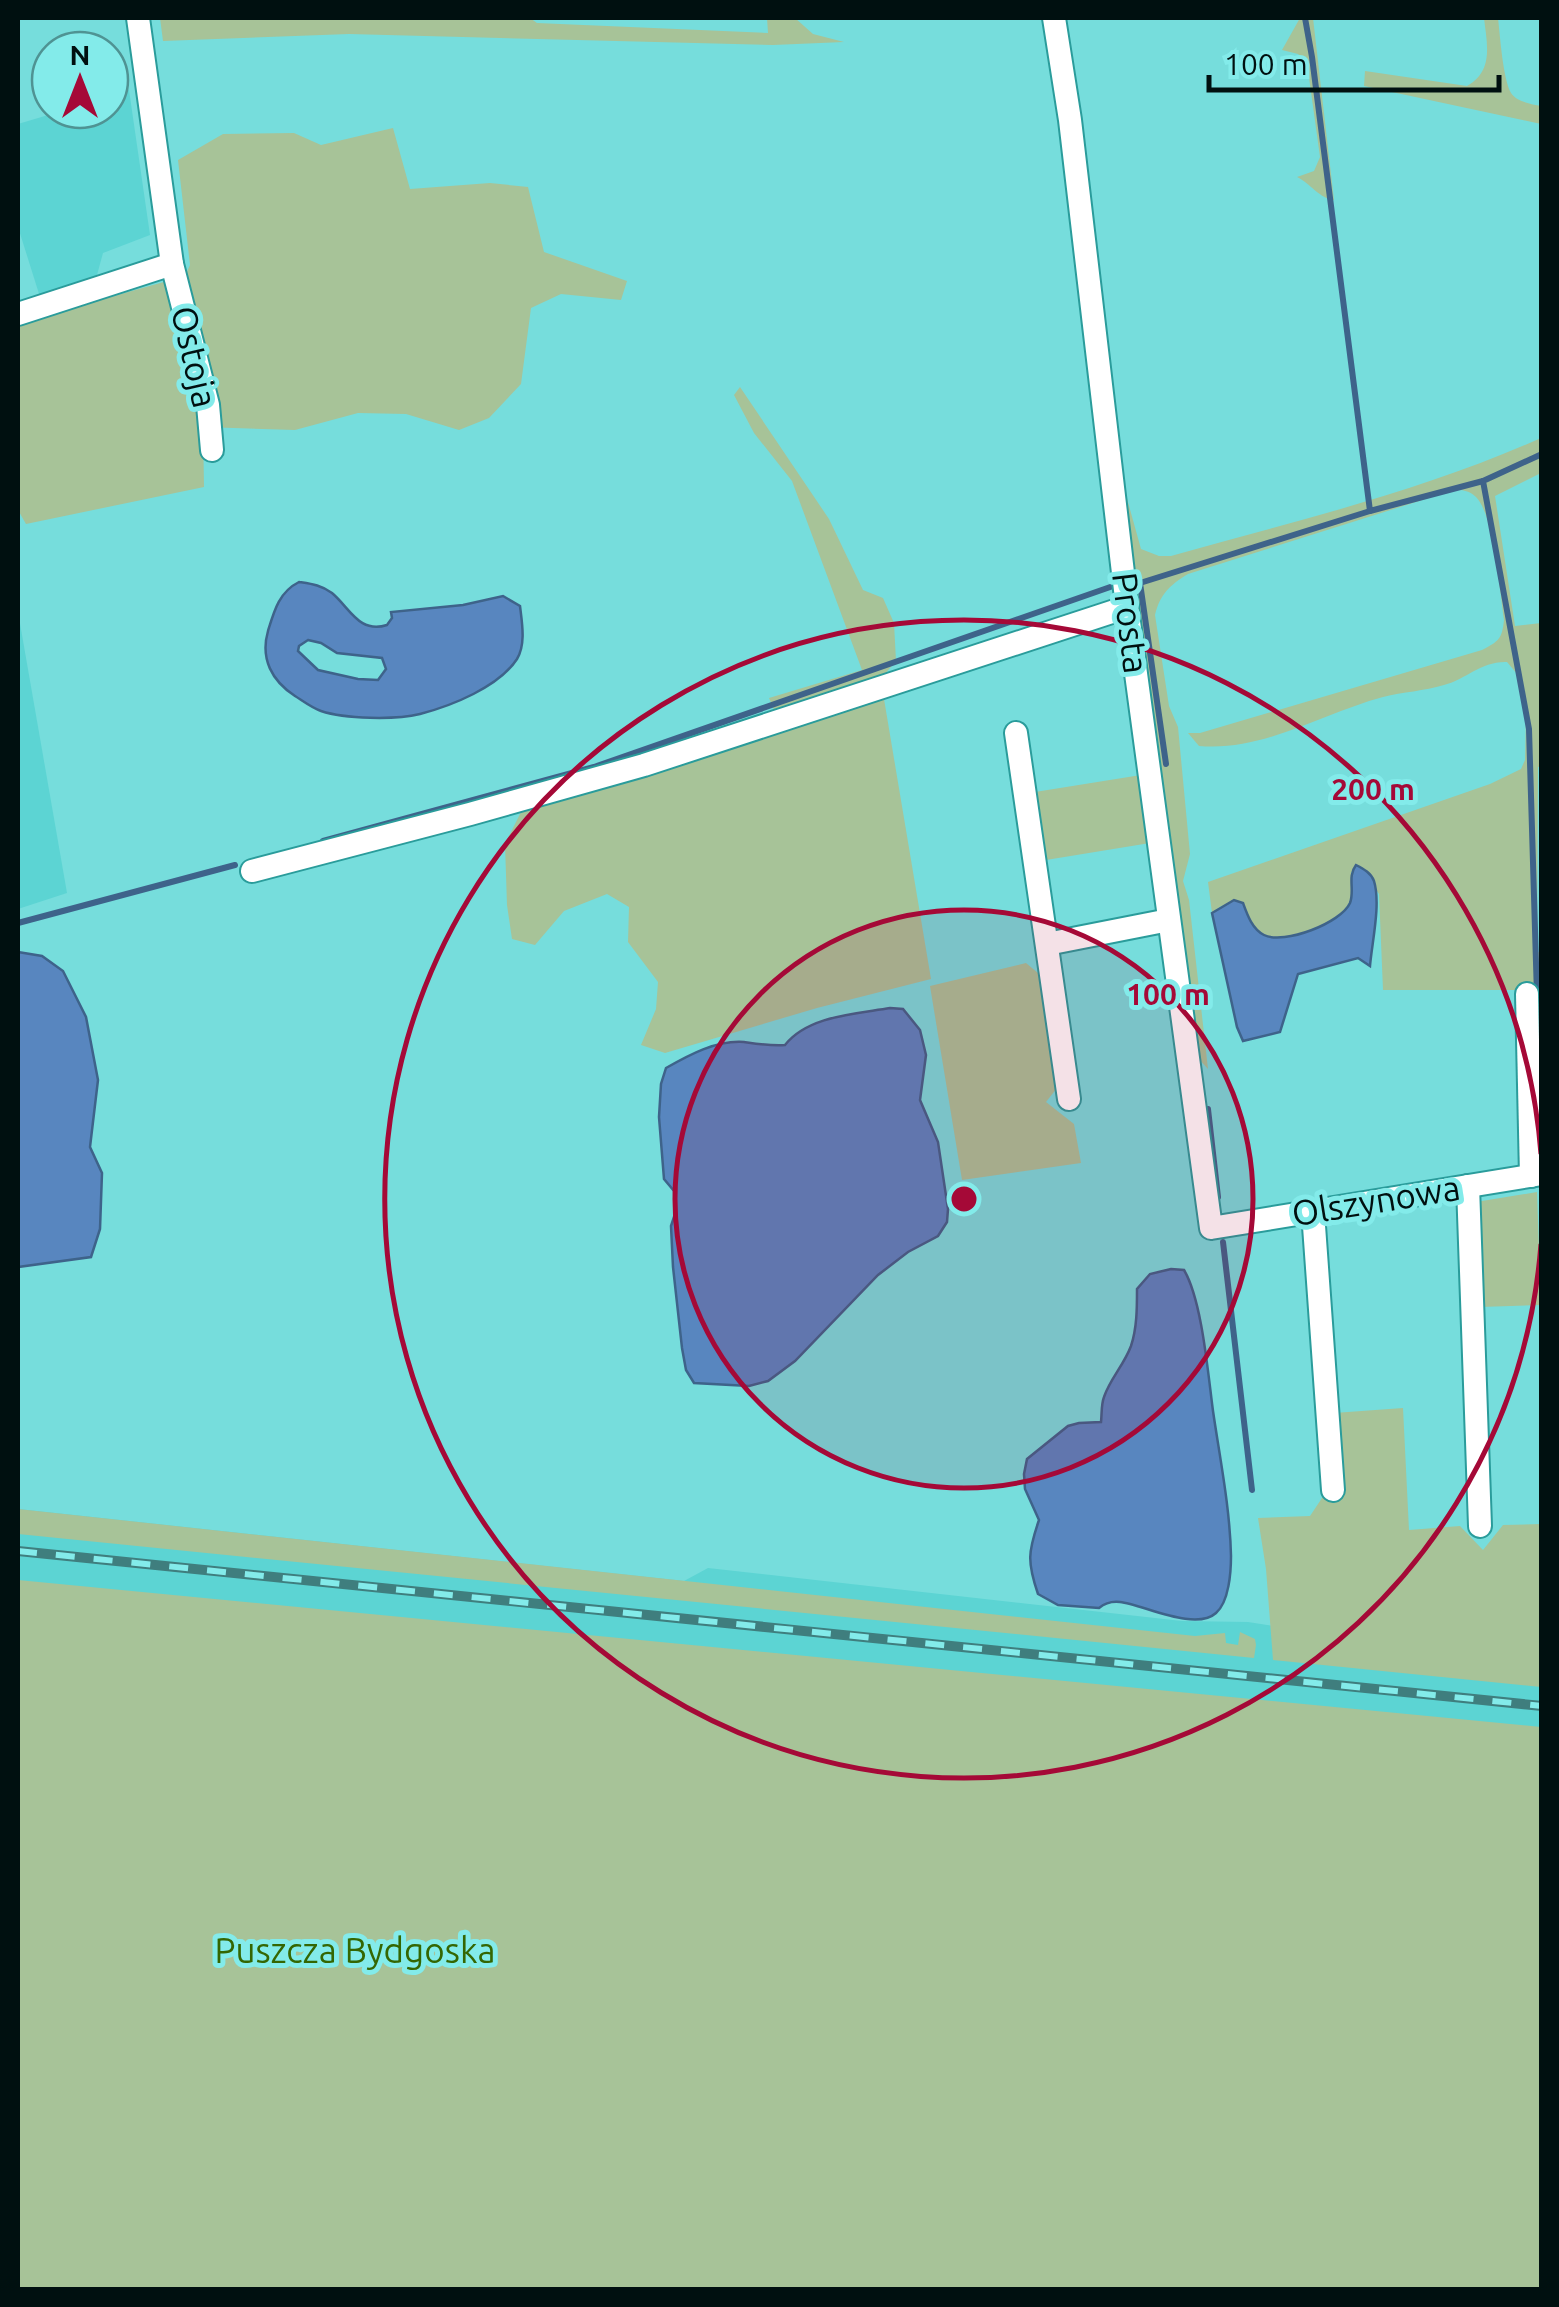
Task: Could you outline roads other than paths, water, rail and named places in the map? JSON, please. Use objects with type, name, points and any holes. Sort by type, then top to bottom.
[{"type":"street","name":"Ostoja","points":[[138,18],[172,264],[208,405],[212,450]]},
{"type":"street","name":"Prosta","points":[[1054,18],[1070,120],[1127,607],[1211,1228]]},
{"type":"street","points":[[18,314],[172,264]]},
{"type":"street","points":[[252,872],[644,765],[1127,607]]},
{"type":"street","points":[[1016,733],[1069,1099]]},
{"type":"street","points":[[1047,944],[1169,920]]},
{"type":"street","points":[[1527,994],[1535,1175]]},
{"type":"street","name":"Olszynowa","points":[[1211,1228],[1535,1175]]},
{"type":"street","points":[[1468,1186],[1480,1526]]},
{"type":"street","points":[[1314,1212],[1333,1490]]},
{"type":"waterway","points":[[1305,18],[1370,511],[1483,481]]},
{"type":"waterway","points":[[1537,996],[1529,729],[1483,481],[1542,454]]},
{"type":"waterway","points":[[1166,764],[1140,583],[1370,511]]},
{"type":"waterway","points":[[323,841],[594,767],[1116,585]]},
{"type":"waterway","points":[[18,923],[235,865]]},
{"type":"waterway","points":[[1208,1109],[1218,1197]]},
{"type":"waterway","points":[[1223,1242],[1252,1490]]},
{"type":"railway","points":[[18,1551],[1542,1706]]},
{"type":"park label","name":"Puszcza Bydgoska","points":[[355,1951]]}]
